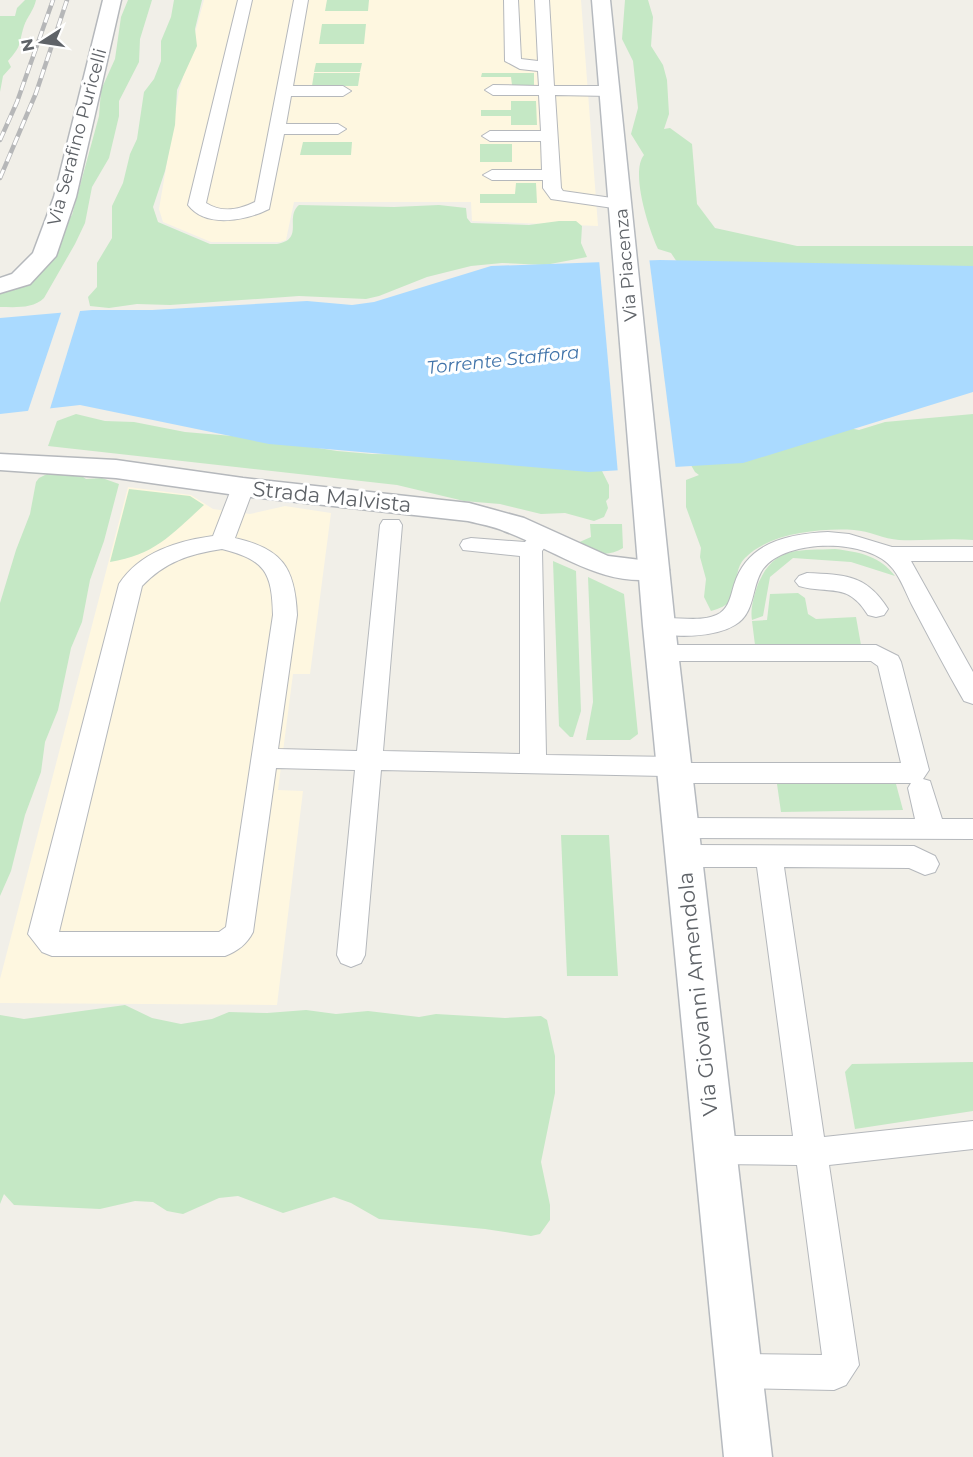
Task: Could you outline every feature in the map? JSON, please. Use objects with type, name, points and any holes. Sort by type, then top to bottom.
[{"type":"main road","name":"Via Serafino Puricelli","points":[[0,286],[21,279],[44,256],[65,197],[112,0]]},
{"type":"main road","name":"Via Piacenza","points":[[601,0],[651,530]]},
{"type":"main road","name":"Strada Malvista","points":[[0,462],[116,469],[243,487],[469,512],[514,524],[536,543],[599,563],[619,568],[654,570]]},
{"type":"main road","name":"Via Giovanni Amendola","points":[[651,530],[674,770],[748,1457]]},
{"type":"lane","points":[[245,0],[196,205],[220,214],[248,212],[262,205],[301,0]]},
{"type":"lane","points":[[511,0],[513,61],[525,66],[545,66]]},
{"type":"lane","points":[[542,0],[552,188],[557,195],[620,204]]},
{"type":"lane","points":[[493,90],[610,91]]},
{"type":"lane","points":[[284,91],[343,92]]},
{"type":"lane","points":[[277,129],[338,129]]},
{"type":"lane","points":[[490,136],[549,136]]},
{"type":"lane","points":[[492,175],[551,175]]},
{"type":"lane","points":[[222,542],[243,487]]},
{"type":"lane","points":[[351,955],[391,525]]},
{"type":"lane","points":[[661,639],[729,619],[736,611],[754,565],[777,547],[799,542],[841,540],[860,542],[891,554],[901,563],[971,689]]},
{"type":"lane","points":[[222,542],[252,549],[275,566],[285,585],[285,615],[240,933],[225,944],[52,944],[42,934],[131,584],[148,564],[168,553],[190,546],[222,542]]},
{"type":"lane","points":[[471,546],[536,543],[533,764]]},
{"type":"lane","points":[[891,554],[973,554]]},
{"type":"lane","points":[[807,581],[853,584],[869,595],[876,609]]},
{"type":"lane","points":[[265,758],[533,764],[674,770],[912,773],[916,770],[889,662],[884,657],[876,653],[661,639]]},
{"type":"lane","points":[[921,789],[931,829]]},
{"type":"lane","points":[[682,842],[931,829],[973,830]]},
{"type":"lane","points":[[682,842],[769,856],[914,857],[925,864]]},
{"type":"lane","points":[[739,1371],[834,1373],[841,1365],[769,856]]},
{"type":"lane","points":[[715,1150],[811,1151],[973,1134]]},
{"type":"shaded area","points":[[204,0],[581,0],[598,226],[472,221],[471,202],[294,202],[286,240],[280,242],[211,242],[163,222],[159,209],[179,91]]},
{"type":"shaded area","points":[[128,487],[191,495],[213,509],[250,514],[285,506],[331,513],[310,674],[293,674],[278,790],[303,791],[277,1005],[0,1003],[0,979]]},
{"type":"green space","points":[[25,0],[36,0],[24,26],[18,47],[8,61],[11,67],[3,76],[0,92],[0,16],[15,16],[17,8]]},
{"type":"green space","points":[[128,0],[152,0],[140,39],[139,62],[119,101],[119,116],[109,158],[92,187],[85,223],[40,302],[29,306],[0,307],[0,293],[9,289],[72,215],[99,116],[101,90],[115,59],[121,17]]},
{"type":"green space","points":[[174,0],[202,0],[195,29],[197,46],[177,90],[175,125],[165,171],[153,207],[158,222],[210,244],[277,244],[290,238],[293,216],[299,205],[394,207],[439,205],[466,208],[467,218],[471,223],[529,225],[576,221],[582,226],[581,243],[587,257],[545,265],[502,263],[471,266],[427,277],[366,299],[299,296],[170,305],[137,304],[109,308],[90,306],[88,297],[97,287],[97,263],[112,238],[112,206],[123,183],[130,154],[137,139],[144,92],[154,79],[161,61],[161,41],[171,17]]},
{"type":"green space","points":[[327,0],[369,0],[368,11],[325,11]]},
{"type":"green space","points":[[625,0],[648,0],[653,17],[651,46],[663,65],[667,80],[669,114],[664,129],[670,128],[692,144],[697,204],[715,228],[797,246],[973,246],[973,302],[677,262],[671,253],[658,249],[642,201],[639,174],[640,163],[644,155],[631,134],[638,108],[633,61],[622,39]]},
{"type":"green space","points":[[322,24],[366,24],[364,44],[319,44]]},
{"type":"green space","points":[[316,63],[362,63],[360,72],[314,72]]},
{"type":"green space","points":[[314,73],[360,73],[358,86],[312,86]]},
{"type":"green space","points":[[482,73],[534,73],[534,85],[512,85],[511,77],[481,77]]},
{"type":"green space","points":[[511,101],[536,101],[537,125],[511,125],[511,116],[481,116],[481,110],[511,110]]},
{"type":"green space","points":[[303,142],[352,142],[351,155],[300,155]]},
{"type":"green space","points":[[480,144],[512,144],[512,162],[480,162]]},
{"type":"green space","points":[[516,183],[536,183],[537,203],[480,203],[480,194],[515,194]]},
{"type":"green space","points":[[76,414],[105,421],[134,422],[185,432],[256,438],[337,451],[372,454],[509,456],[602,471],[609,485],[609,498],[606,501],[608,508],[604,517],[594,521],[565,513],[541,514],[500,504],[464,501],[397,485],[48,446],[57,421]]},
{"type":"green space","points":[[973,414],[973,540],[899,540],[860,531],[841,530],[811,531],[781,538],[755,550],[745,558],[740,565],[734,595],[723,607],[711,611],[704,597],[706,579],[700,557],[701,548],[686,507],[686,480],[699,475],[682,450],[849,428],[859,430],[885,422]]},
{"type":"green space","points":[[51,472],[80,475],[86,479],[102,478],[119,484],[104,541],[90,580],[82,622],[71,648],[58,710],[45,742],[41,772],[25,815],[11,871],[0,896],[0,603],[30,514],[36,482]]},
{"type":"green space","points":[[129,489],[190,496],[204,505],[172,534],[151,549],[126,559],[110,562]]},
{"type":"green space","points":[[590,524],[622,524],[623,548],[605,554],[593,552],[575,544],[591,537]]},
{"type":"green space","points":[[835,549],[876,559],[895,576],[851,562],[793,558],[770,577],[763,616],[752,620],[753,602],[758,584],[772,562],[789,553]]},
{"type":"green space","points":[[553,561],[576,571],[581,711],[573,737],[570,737],[559,726]]},
{"type":"green space","points":[[588,577],[624,594],[638,734],[630,740],[586,740],[593,702]]},
{"type":"green space","points":[[798,593],[805,598],[808,614],[816,619],[856,617],[861,645],[755,645],[752,621],[767,620],[770,594]]},
{"type":"green space","points":[[777,784],[896,784],[903,810],[781,812]]},
{"type":"green space","points":[[561,835],[609,835],[618,976],[567,976]]},
{"type":"green space","points":[[125,1005],[152,1018],[181,1024],[212,1019],[229,1012],[267,1013],[306,1010],[336,1014],[368,1011],[419,1017],[436,1014],[505,1018],[541,1016],[547,1020],[555,1056],[555,1093],[541,1162],[550,1205],[550,1220],[540,1234],[531,1236],[485,1229],[379,1219],[351,1203],[334,1197],[283,1213],[238,1196],[219,1198],[183,1214],[167,1211],[153,1202],[135,1201],[100,1209],[14,1205],[4,1194],[0,1204],[0,1015],[24,1019]]},
{"type":"green space","points":[[973,1062],[973,1111],[855,1129],[845,1072],[852,1064]]},
{"type":"water","name":"Torrente Staffora","points":[[660,260],[973,266],[973,392],[743,463],[589,472],[269,444],[80,405],[0,414],[0,318],[92,310],[152,310],[307,301],[352,305],[374,302],[491,266]]},
{"type":"pier","points":[[649,257],[676,470],[618,474],[599,259]]},
{"type":"pier","points":[[81,308],[49,412],[27,414],[62,310]]},
{"type":"railway","points":[[0,140],[17,102],[53,0]]},
{"type":"railway","points":[[0,178],[36,93],[67,0]]}]
